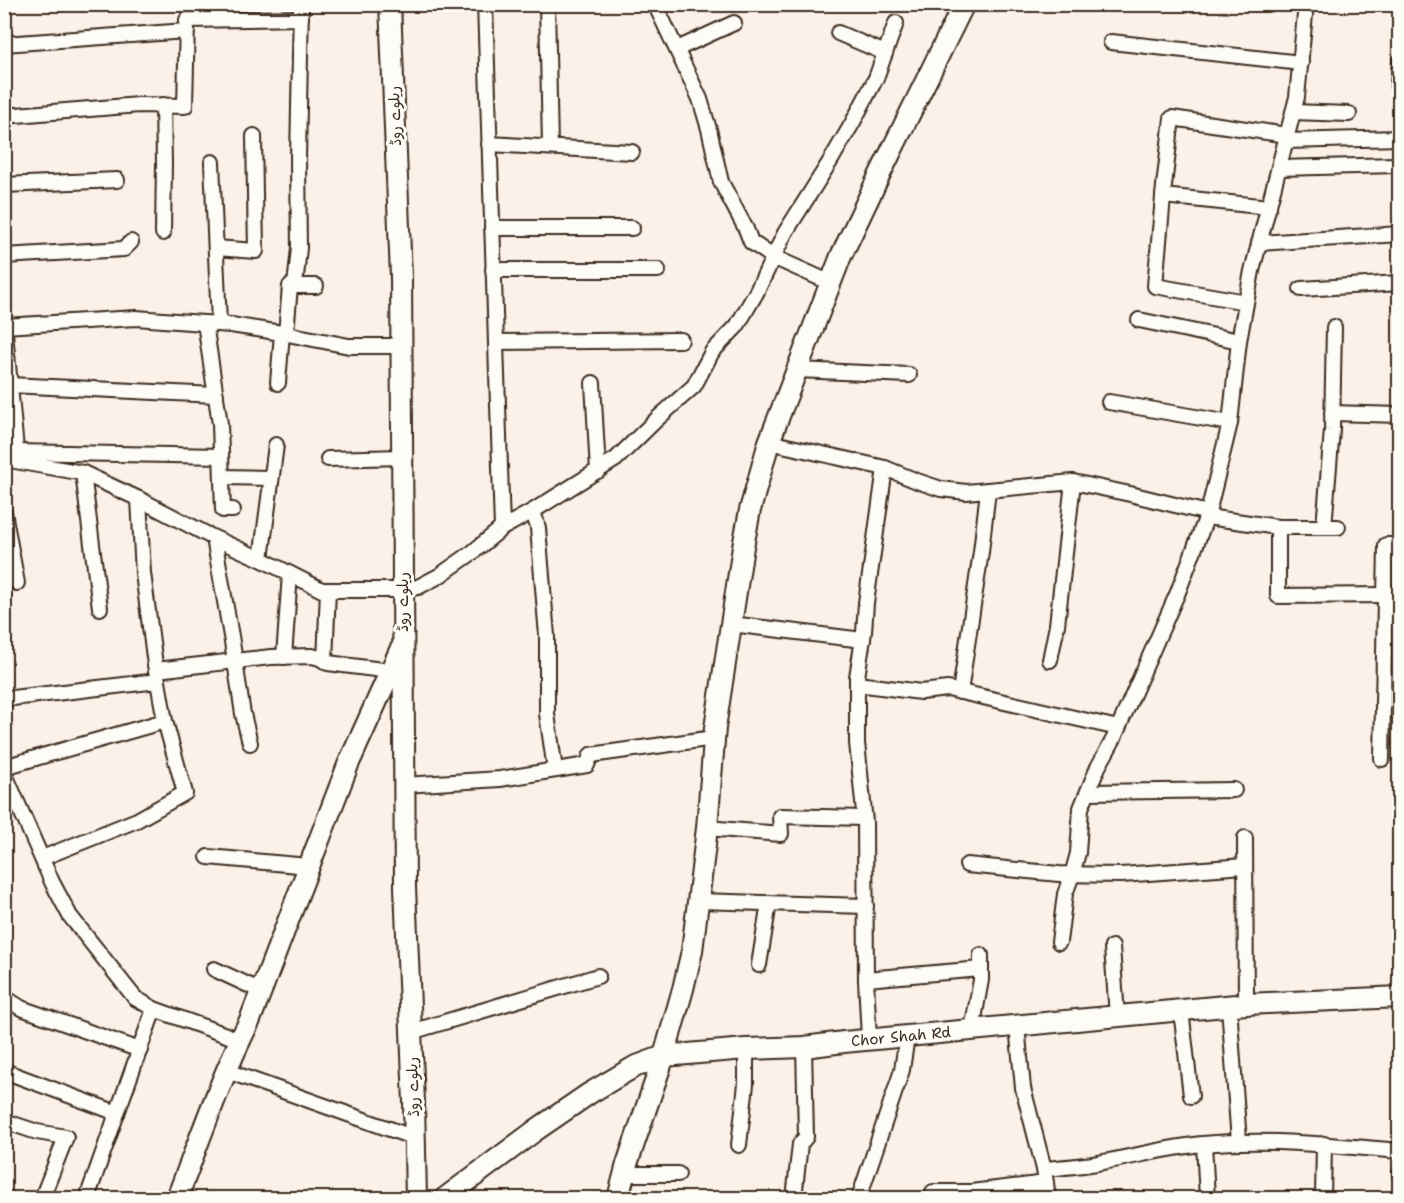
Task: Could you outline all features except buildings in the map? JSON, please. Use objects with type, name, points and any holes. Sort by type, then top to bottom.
[{"type":"street","name":"ریلوے روڈ","points":[[390,4],[401,277],[405,887],[416,1198]]},
{"type":"street","points":[[485,4],[502,528]]},
{"type":"street","points":[[547,4],[550,147]]},
{"type":"street","points":[[655,4],[700,99],[722,182],[751,242],[773,257],[831,283]]},
{"type":"street","points":[[618,1198],[664,1056],[692,951],[707,828],[714,738],[731,624],[750,510],[769,442],[841,255],[964,4]]},
{"type":"street","points":[[1059,942],[1065,894],[1078,853],[1081,808],[1178,592],[1208,515],[1230,423],[1239,341],[1252,271],[1297,97],[1306,4]]},
{"type":"street","points":[[4,116],[139,105],[185,106],[187,20],[301,11],[299,248],[295,286]]},
{"type":"street","points":[[676,49],[734,23]]},
{"type":"street","points":[[12,457],[82,473],[322,590],[403,590],[418,587],[439,576],[502,528],[616,459],[694,386],[712,352],[737,326],[785,233],[853,122],[876,78],[896,23]]},
{"type":"street","points":[[4,44],[187,31]]},
{"type":"street","points":[[838,33],[885,53]]},
{"type":"street","points":[[1111,42],[1301,63]]},
{"type":"street","points":[[1398,86],[1400,61]]},
{"type":"street","points":[[163,105],[163,233]]},
{"type":"street","points":[[1293,112],[1349,114]]},
{"type":"street","points":[[1246,302],[1155,286],[1172,118],[1287,138],[1400,138]]},
{"type":"street","points":[[216,248],[256,251],[254,136]]},
{"type":"street","points":[[489,144],[632,152]]},
{"type":"street","points":[[212,162],[219,324]]},
{"type":"street","points":[[1279,168],[1397,165]]},
{"type":"street","points":[[4,185],[117,180]]},
{"type":"street","points":[[1163,196],[1269,207]]},
{"type":"street","points":[[492,228],[632,228]]},
{"type":"street","points":[[1259,243],[1400,234]]},
{"type":"street","points":[[4,256],[124,249],[131,242]]},
{"type":"street","points":[[493,270],[658,270]]},
{"type":"street","points":[[1301,289],[1400,283]]},
{"type":"street","points":[[278,383],[290,286],[316,286]]},
{"type":"street","points":[[5,326],[136,318],[231,325],[349,346],[401,346]]},
{"type":"street","points":[[1138,320],[1239,341]]},
{"type":"street","points":[[4,322],[10,385],[12,457]]},
{"type":"street","points":[[205,324],[220,424],[223,510],[233,510]]},
{"type":"street","points":[[769,442],[885,468],[941,489],[966,492],[1073,482],[1130,494],[1208,515],[1278,527],[1331,527],[1334,327]]},
{"type":"street","points":[[496,342],[681,340]]},
{"type":"street","points":[[797,370],[909,375]]},
{"type":"street","points":[[593,383],[598,471]]},
{"type":"street","points":[[10,385],[216,395]]},
{"type":"street","points":[[1109,402],[1230,423]]},
{"type":"street","points":[[1332,413],[1400,415]]},
{"type":"street","points":[[261,559],[276,445]]},
{"type":"street","points":[[12,457],[221,456]]},
{"type":"street","points":[[328,459],[402,457]]},
{"type":"street","points":[[869,1039],[864,818],[857,743],[857,677],[885,468]]},
{"type":"street","points":[[82,473],[100,608]]},
{"type":"street","points":[[222,477],[271,478]]},
{"type":"street","points":[[1050,660],[1057,625],[1073,482]]},
{"type":"street","points":[[960,692],[988,490]]},
{"type":"street","points":[[42,858],[137,820],[185,793],[165,721],[157,676],[143,573],[139,499]]},
{"type":"street","points":[[533,511],[538,528],[547,636],[547,714],[555,770]]},
{"type":"street","points":[[4,512],[17,583]]},
{"type":"street","points":[[1278,527],[1278,596],[1385,595]]},
{"type":"street","points":[[214,538],[243,714],[250,743]]},
{"type":"street","points":[[1382,759],[1386,546],[1400,545]]},
{"type":"street","points":[[284,657],[290,574]]},
{"type":"street","points":[[325,661],[328,590]]},
{"type":"street","points":[[731,624],[863,640]]},
{"type":"street","points":[[177,1198],[227,1071],[250,1020],[348,765],[404,642]]},
{"type":"street","points":[[4,699],[235,662],[284,657],[312,656],[328,663],[347,667],[390,671]]},
{"type":"street","points":[[857,684],[921,692],[948,689],[1118,729]]},
{"type":"street","points":[[165,721],[4,769],[52,882],[70,916],[135,998],[154,1009],[240,1040]]},
{"type":"street","points":[[404,786],[500,779],[587,765],[591,755],[714,738]]},
{"type":"street","points":[[1088,792],[1234,790]]},
{"type":"street","points":[[707,828],[781,834],[780,816],[864,818]]},
{"type":"street","points":[[1239,1142],[1237,1005],[1245,838]]},
{"type":"street","points":[[208,857],[309,866]]},
{"type":"street","points":[[967,865],[1072,875],[1121,875],[1245,866]]},
{"type":"street","points":[[699,901],[866,906]]},
{"type":"street","points":[[759,965],[769,903]]},
{"type":"street","points":[[1112,947],[1117,1016]]},
{"type":"street","points":[[866,979],[981,962],[981,980],[972,1030]]},
{"type":"street","points":[[214,969],[261,991]]},
{"type":"street","points":[[411,1032],[598,976]]},
{"type":"street","points":[[4,998],[21,1008],[140,1050]]},
{"type":"street","name":"Chor Shah Rd","points":[[446,1198],[536,1130],[590,1093],[634,1067],[664,1056],[804,1047],[1237,1005],[1400,998]]},
{"type":"street","points":[[87,1198],[154,1009]]},
{"type":"street","points":[[1181,1010],[1191,1096]]},
{"type":"street","points":[[1017,1026],[1023,1088],[1045,1176],[1048,1198]]},
{"type":"street","points":[[859,1198],[902,1070],[907,1036]]},
{"type":"street","points":[[794,1198],[800,1144],[806,1137],[804,1047]]},
{"type":"street","points":[[739,1145],[746,1084],[746,1049]]},
{"type":"street","points":[[4,1071],[117,1113]]},
{"type":"street","points":[[227,1071],[415,1138]]},
{"type":"street","points":[[4,1121],[37,1132],[66,1137],[42,1198]]},
{"type":"street","points":[[933,1192],[971,1192],[984,1195],[1101,1162],[1169,1148],[1204,1144],[1239,1142],[1324,1144],[1400,1151]]},
{"type":"street","points":[[1204,1144],[1207,1198]]},
{"type":"street","points":[[1323,1198],[1324,1144]]},
{"type":"street","points":[[625,1174],[678,1174]]}]
